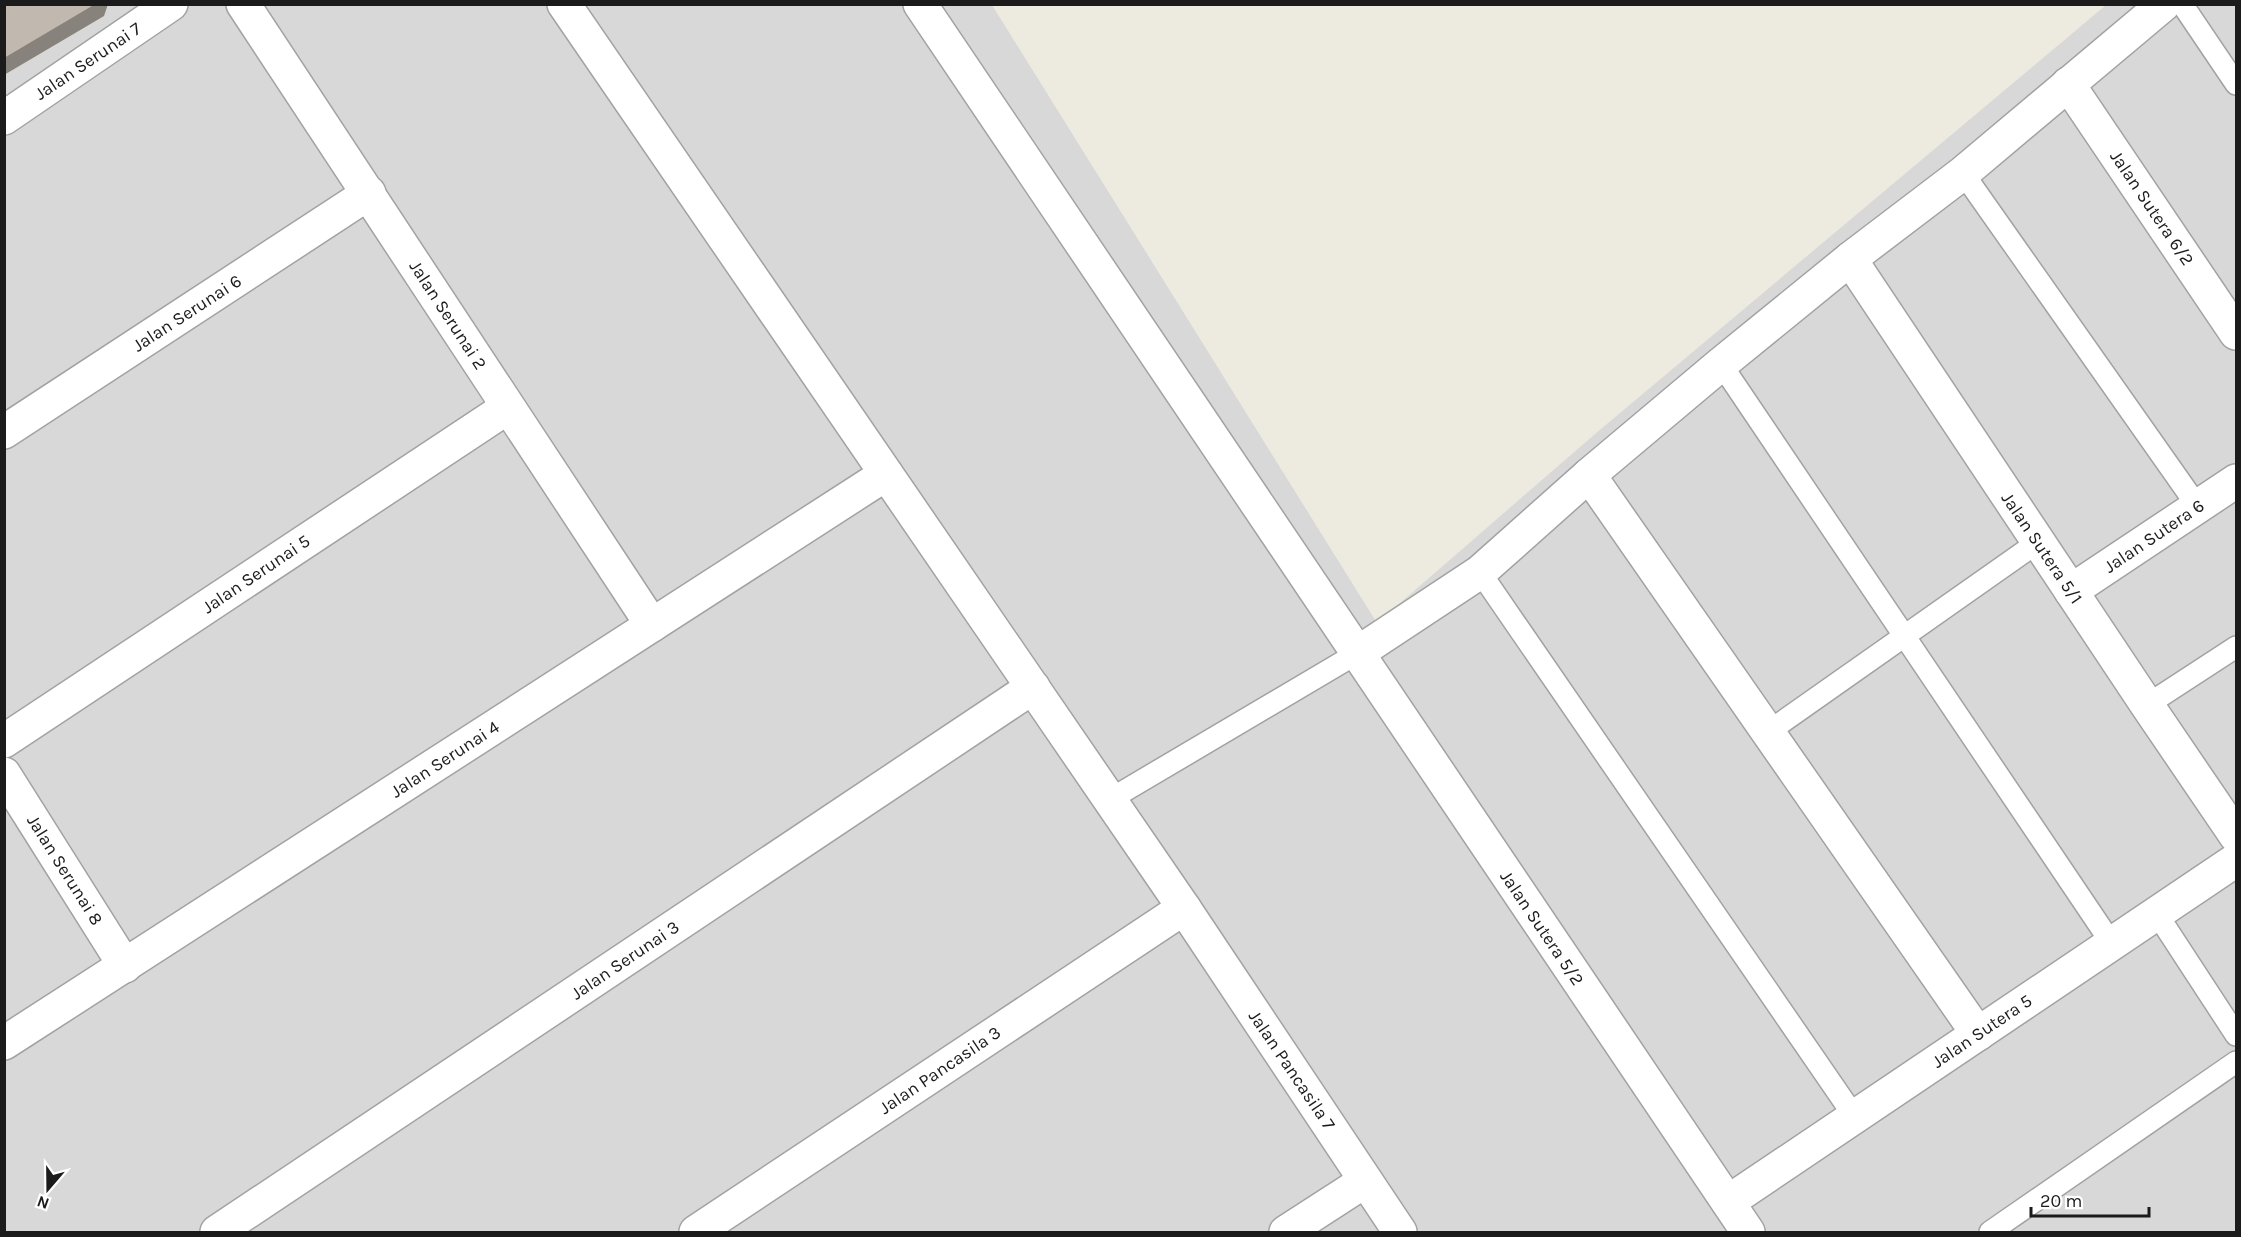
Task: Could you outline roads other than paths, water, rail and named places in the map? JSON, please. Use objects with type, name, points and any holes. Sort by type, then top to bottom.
[{"type":"street","name":"Jalan Serunai 7","points":[[4,118],[171,4]]},
{"type":"street","name":"Jalan Serunai 2","points":[[243,4],[652,625]]},
{"type":"street","name":"Jalan Pancasila 7","points":[[564,4],[1184,908],[1400,1233]]},
{"type":"street","name":"Jalan Sutera 5/2","points":[[920,4],[1748,1233]]},
{"type":"street","points":[[1356,654],[1480,572],[1589,475],[1721,364],[1850,259],[1963,173],[2164,4]]},
{"type":"street","name":"Jalan Sutera 6/2","points":[[2068,84],[2236,333]]},
{"type":"street","name":"Jalan Serunai 6","points":[[4,432],[369,193]]},
{"type":"street","name":"Jalan Sutera 5/1","points":[[1850,259],[2236,836]]},
{"type":"street","name":"Jalan Serunai 5","points":[[4,741],[508,407]]},
{"type":"street","name":"Jalan Serunai 4","points":[[4,1043],[886,474]]},
{"type":"street","points":[[1589,475],[1978,1034]]},
{"type":"street","name":"Jalan Sutera 6","points":[[2071,591],[2236,481]]},
{"type":"street","name":"Jalan Serunai 3","points":[[216,1233],[1032,687]]},
{"type":"street","name":"Jalan Serunai 8","points":[[4,774],[125,966]]},
{"type":"street","name":"Jalan Sutera 5","points":[[1728,1202],[2236,860]]},
{"type":"street","name":"Jalan Pancasila 3","points":[[696,1233],[1184,908]]},
{"type":"street","points":[[1286,1233],[1365,1181]]},
{"type":"lane","points":[[2182,4],[2236,84]]},
{"type":"lane","points":[[1963,173],[2198,507]]},
{"type":"lane","points":[[1721,364],[2112,944]]},
{"type":"lane","points":[[1767,732],[2038,542]]},
{"type":"lane","points":[[1480,572],[1854,1116]]},
{"type":"lane","points":[[2147,705],[2236,647]]},
{"type":"lane","points":[[1110,800],[1356,654]]},
{"type":"lane","points":[[2157,914],[2236,1035]]},
{"type":"lane","points":[[1990,1233],[2236,1062]]}]
